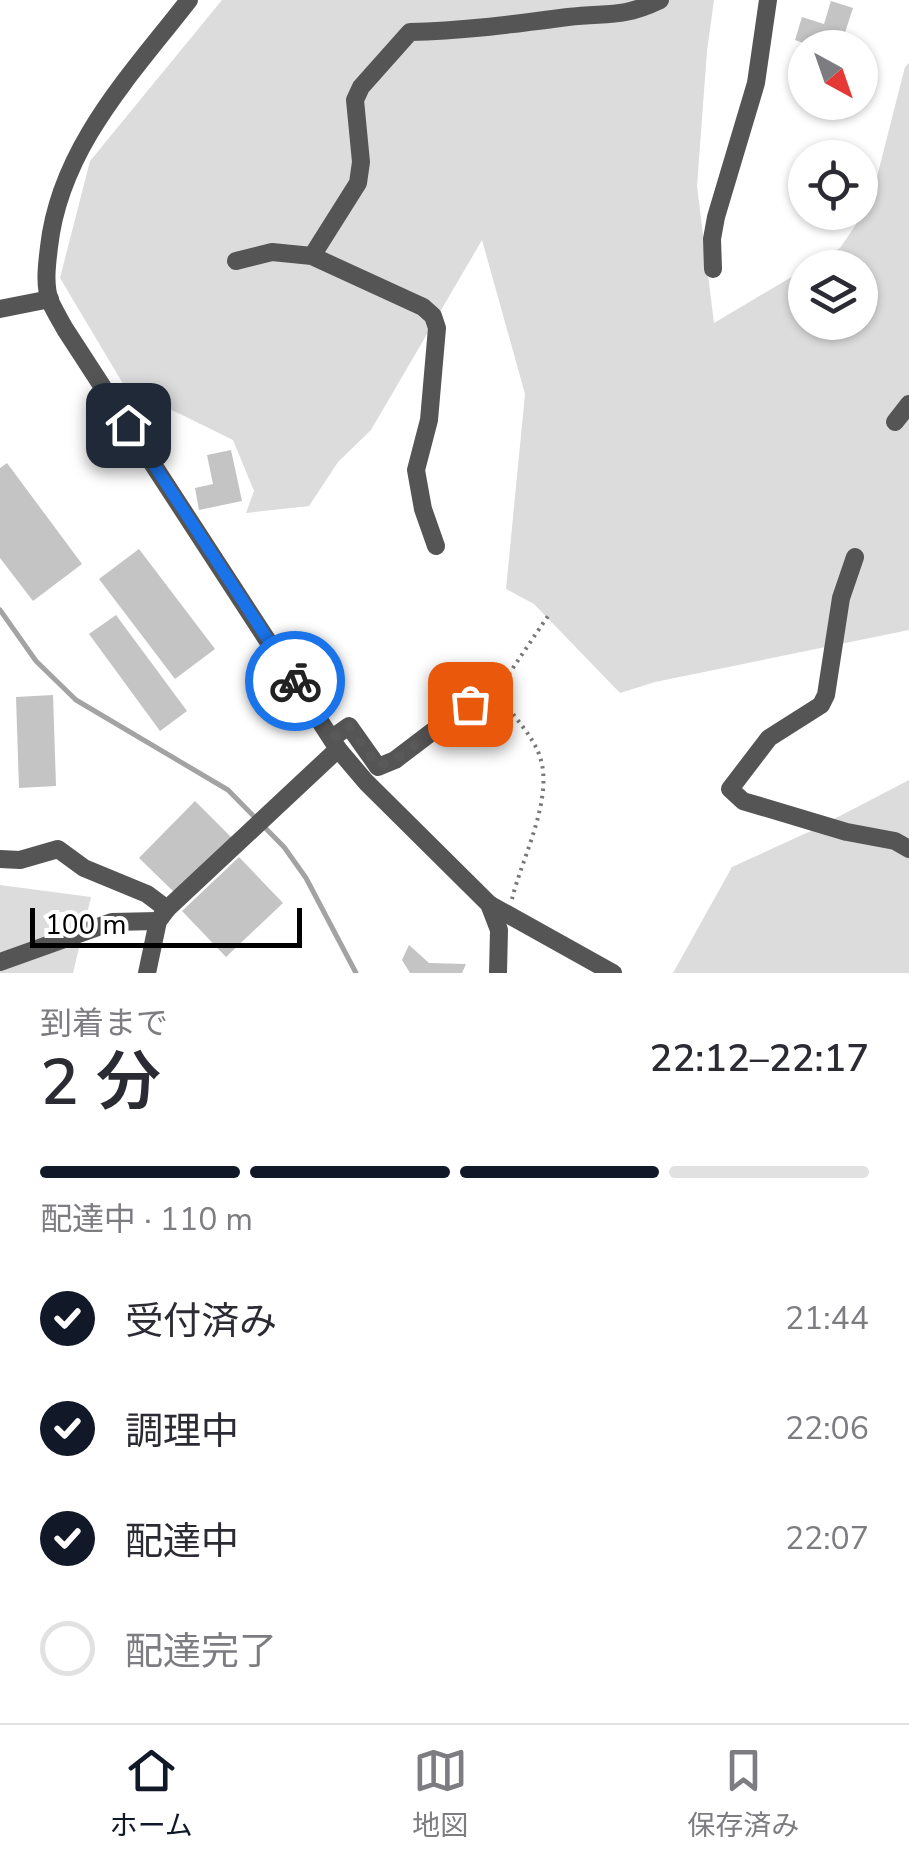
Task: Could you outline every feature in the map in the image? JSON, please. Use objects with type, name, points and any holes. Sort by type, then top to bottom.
[{"type":"street","points":[[189,0],[104,108],[80,145],[63,182],[51,226],[46,265],[50,300],[64,328],[335,744],[366,782],[489,904],[613,973]]},
{"type":"street","points":[[312,256],[358,183],[361,162],[355,100],[410,32],[473,30],[573,16],[608,16],[637,11],[660,0]]},
{"type":"street","points":[[713,269],[716,216],[756,83],[768,0]]},
{"type":"street","points":[[236,261],[272,252],[312,256],[423,306],[433,316],[437,328],[430,420],[416,470],[422,510],[436,546]]},
{"type":"street","points":[[0,309],[50,300]]},
{"type":"street","points":[[896,422],[909,404]]},
{"type":"street","points":[[856,557],[841,598],[826,695],[821,705],[769,738],[730,789],[743,801],[847,832],[896,841],[909,850]]},
{"type":"street","points":[[147,973],[163,915],[349,726],[378,766],[395,760],[470,704]]},
{"type":"street","points":[[0,859],[20,860],[58,848],[84,868],[147,894],[163,915]]},
{"type":"street","points":[[489,904],[500,930],[498,973]]},
{"type":"street","points":[[0,962],[112,922],[163,915]]},
{"type":"path","points":[[508,914],[543,802],[544,776],[540,754],[496,693],[550,613]]},
{"type":"shaded area","points":[[222,0],[714,0],[697,186],[714,323],[788,279],[788,340],[878,340],[878,250],[837,250],[852,230],[878,230],[878,173],[909,63],[909,630],[655,682],[620,693],[534,604],[506,589],[525,394],[482,240],[371,430],[338,462],[309,506],[246,513],[254,491],[233,440],[125,387],[60,278],[90,161]]},
{"type":"shaded area","points":[[909,780],[909,973],[673,973],[732,867]]},
{"type":"shaded area","points":[[0,885],[91,897],[73,973],[0,973]]},
{"type":"building","points":[[831,1],[853,8],[846,30],[798,30],[802,17],[824,24]]},
{"type":"building","points":[[231,450],[242,501],[199,510],[195,488],[213,484],[207,455]]},
{"type":"building","points":[[7,463],[82,564],[33,601],[0,558],[0,468]]},
{"type":"building","points":[[139,549],[215,649],[175,679],[99,579]]},
{"type":"building","points":[[116,615],[187,711],[160,731],[89,634]]},
{"type":"building","points":[[53,695],[56,786],[19,788],[16,697]]},
{"type":"building","points":[[195,801],[232,838],[176,894],[139,858]]},
{"type":"building","points":[[239,857],[283,903],[226,957],[182,911]]},
{"type":"building","points":[[409,945],[429,963],[466,964],[462,973],[410,973],[402,960]]},
{"type":"waterway","points":[[0,610],[36,661],[76,700],[228,790],[284,847],[306,878],[356,973]]},
{"type":"way so far","points":[[295,681],[332,738],[349,726],[378,766],[395,760],[470,704]]},
{"type":"route","points":[[128,425],[295,681]]}]
